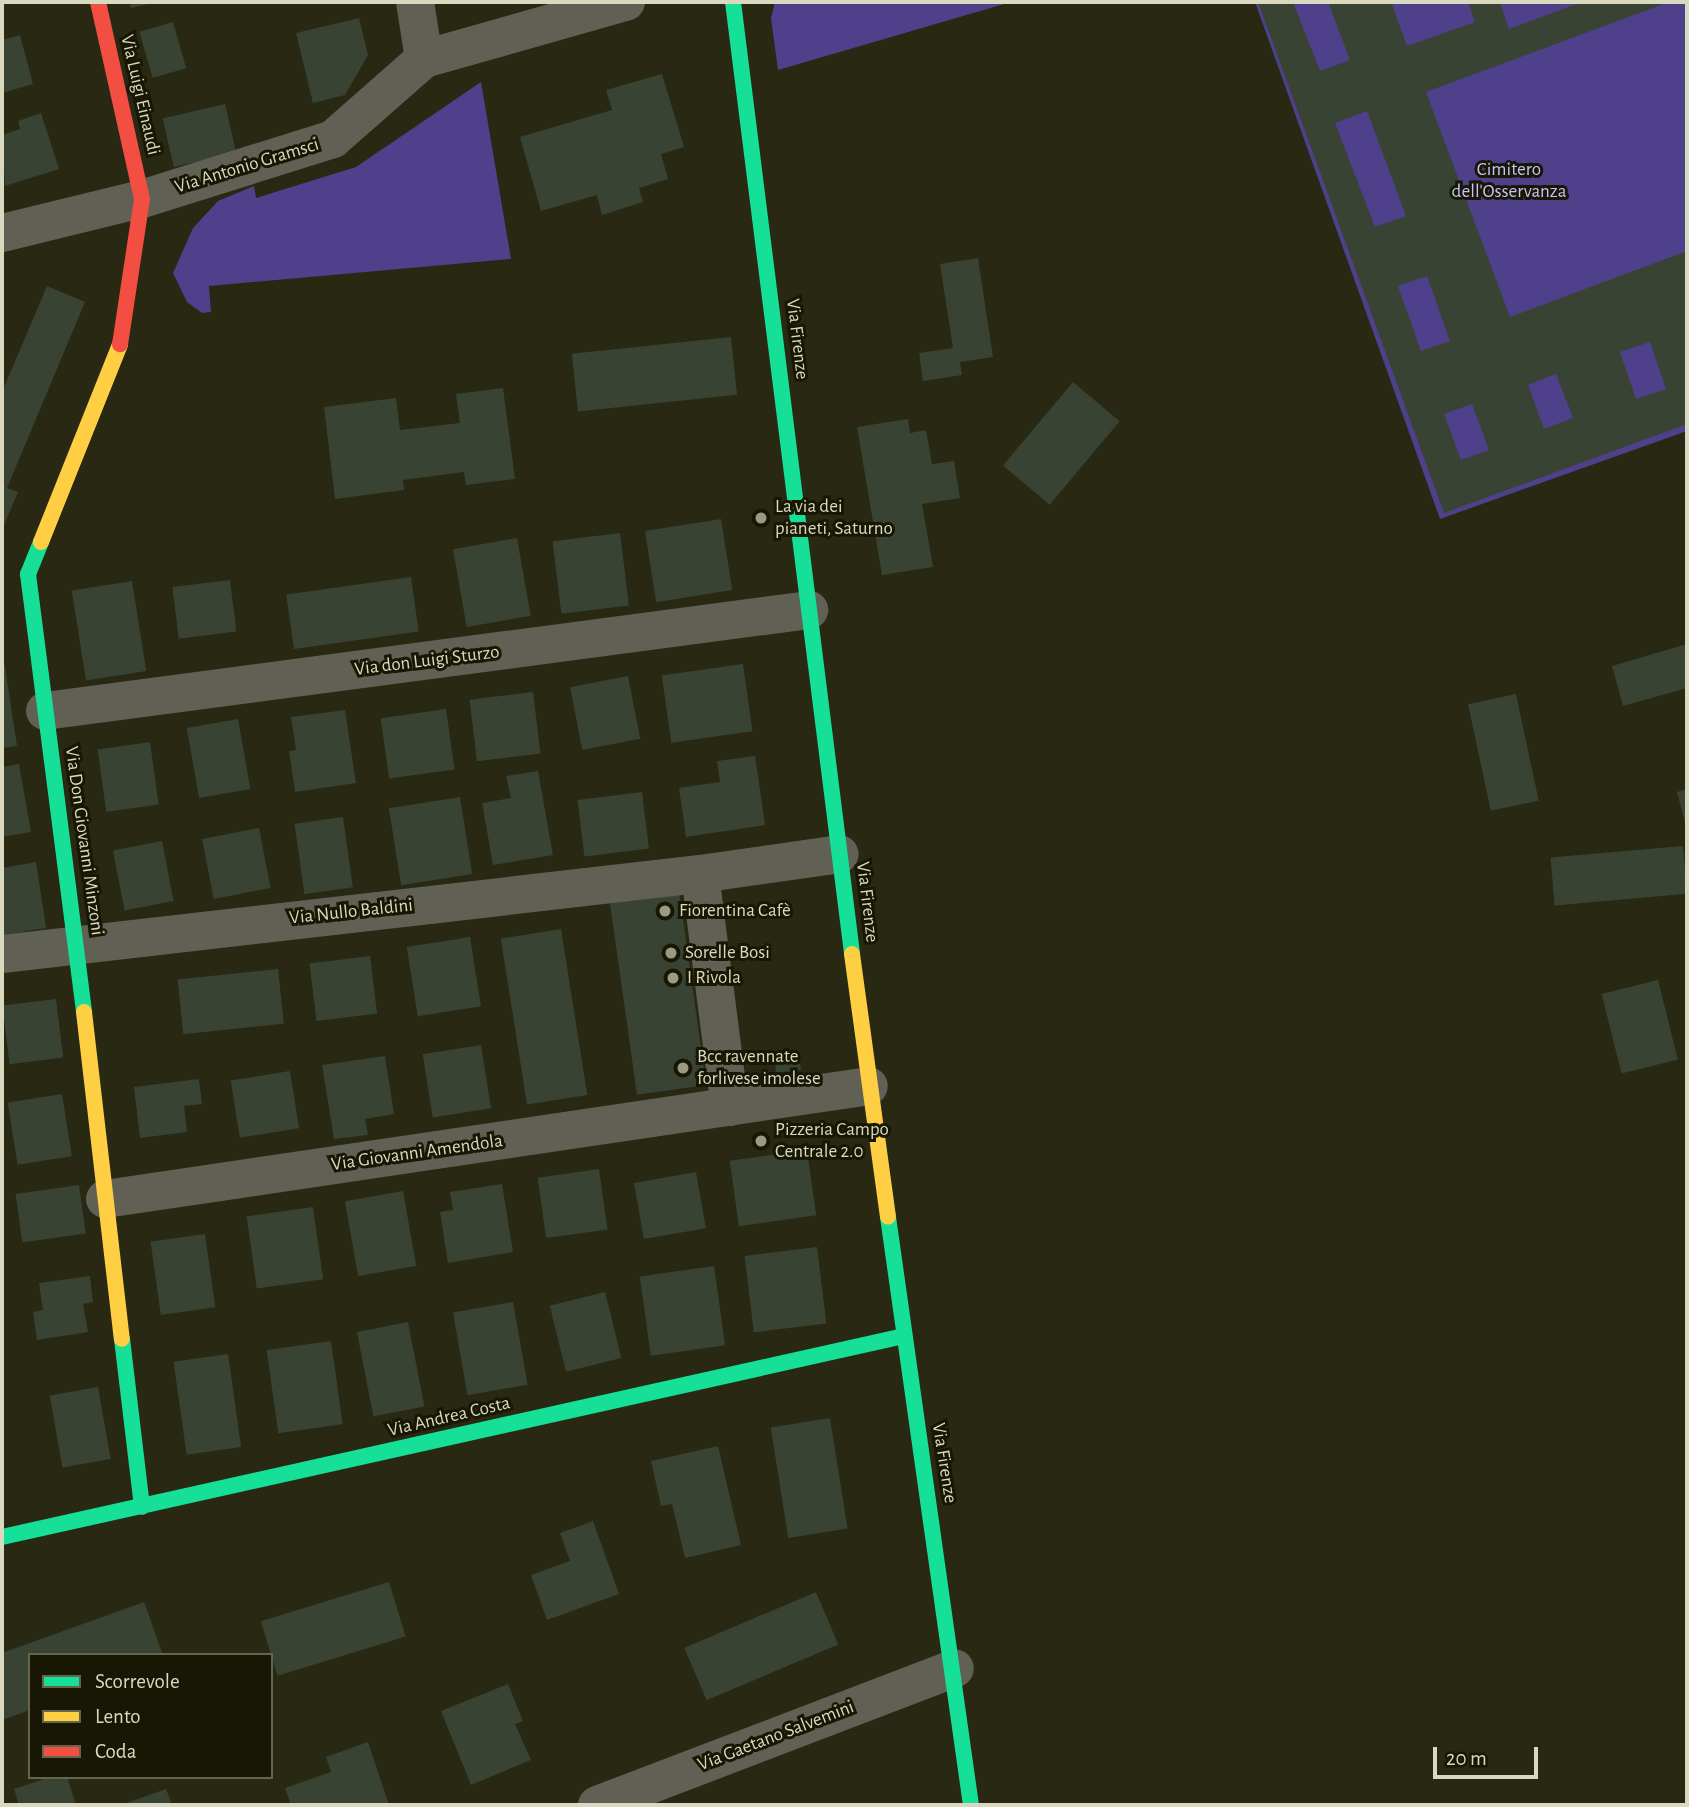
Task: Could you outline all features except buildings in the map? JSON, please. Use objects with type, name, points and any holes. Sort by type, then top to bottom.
[{"type":"street","name":"Via Luigi Einaudi","points":[[97,2],[142,198]]},
{"type":"street","points":[[415,2],[424,59]]},
{"type":"street","name":"Via Antonio Gramsci","points":[[2,233],[142,198],[334,139],[424,59],[626,2]]},
{"type":"street","name":"Via Firenze","points":[[733,2],[869,1086],[955,1668],[971,1805]]},
{"type":"street","name":"Via Don Giovanni Minzoni","points":[[142,198],[122,335],[28,574],[76,942],[142,1507]]},
{"type":"street","name":"Via don Luigi Sturzo","points":[[45,711],[809,610]]},
{"type":"street","name":"Via Nullo Baldini","points":[[2,954],[76,942],[700,874],[839,854]]},
{"type":"street","points":[[700,874],[730,1107]]},
{"type":"street","name":"Via Giovanni Amendola","points":[[105,1199],[869,1086]]},
{"type":"street","name":"Via Andrea Costa","points":[[2,1537],[904,1336]]},
{"type":"street","name":"Via Gaetano Salvemini","points":[[597,1805],[955,1668]]},
{"type":"green space","points":[[775,2],[1011,2],[778,70],[771,18]]},
{"type":"green space","name":"Cimitero dell'Osservanza","points":[[1255,2],[1687,2],[1687,431],[1440,519]]},
{"type":"green space","points":[[481,82],[511,259],[209,286],[211,312],[202,313],[187,302],[173,273],[193,228],[218,201],[254,186],[256,198],[356,167]]},
{"type":"traffic: fast","points":[[733,2],[852,954]]},
{"type":"traffic: fast","points":[[41,542],[28,574],[84,1012]]},
{"type":"traffic: fast","points":[[888,1217],[971,1805]]},
{"type":"traffic: fast","points":[[2,1537],[904,1336]]},
{"type":"traffic: fast","points":[[122,1339],[142,1507]]},
{"type":"traffic: slow","points":[[41,542],[120,344]]},
{"type":"traffic: slow","points":[[852,954],[888,1217]]},
{"type":"traffic: slow","points":[[84,1012],[122,1339]]},
{"type":"traffic: jam","points":[[98,2],[142,199],[120,344]]},
{"type":"place","name":"La via dei pianeti, Saturno","points":[[761,518]]},
{"type":"place","name":"Fiorentina Cafè","points":[[665,911]]},
{"type":"place","name":"Sorelle Bosi","points":[[671,953]]},
{"type":"place","name":"I Rivola","points":[[673,978]]},
{"type":"place","name":"Bcc ravennate forlivese imolese","points":[[683,1068]]},
{"type":"place","name":"Pizzeria Campo Centrale 2.0","points":[[761,1141]]}]
